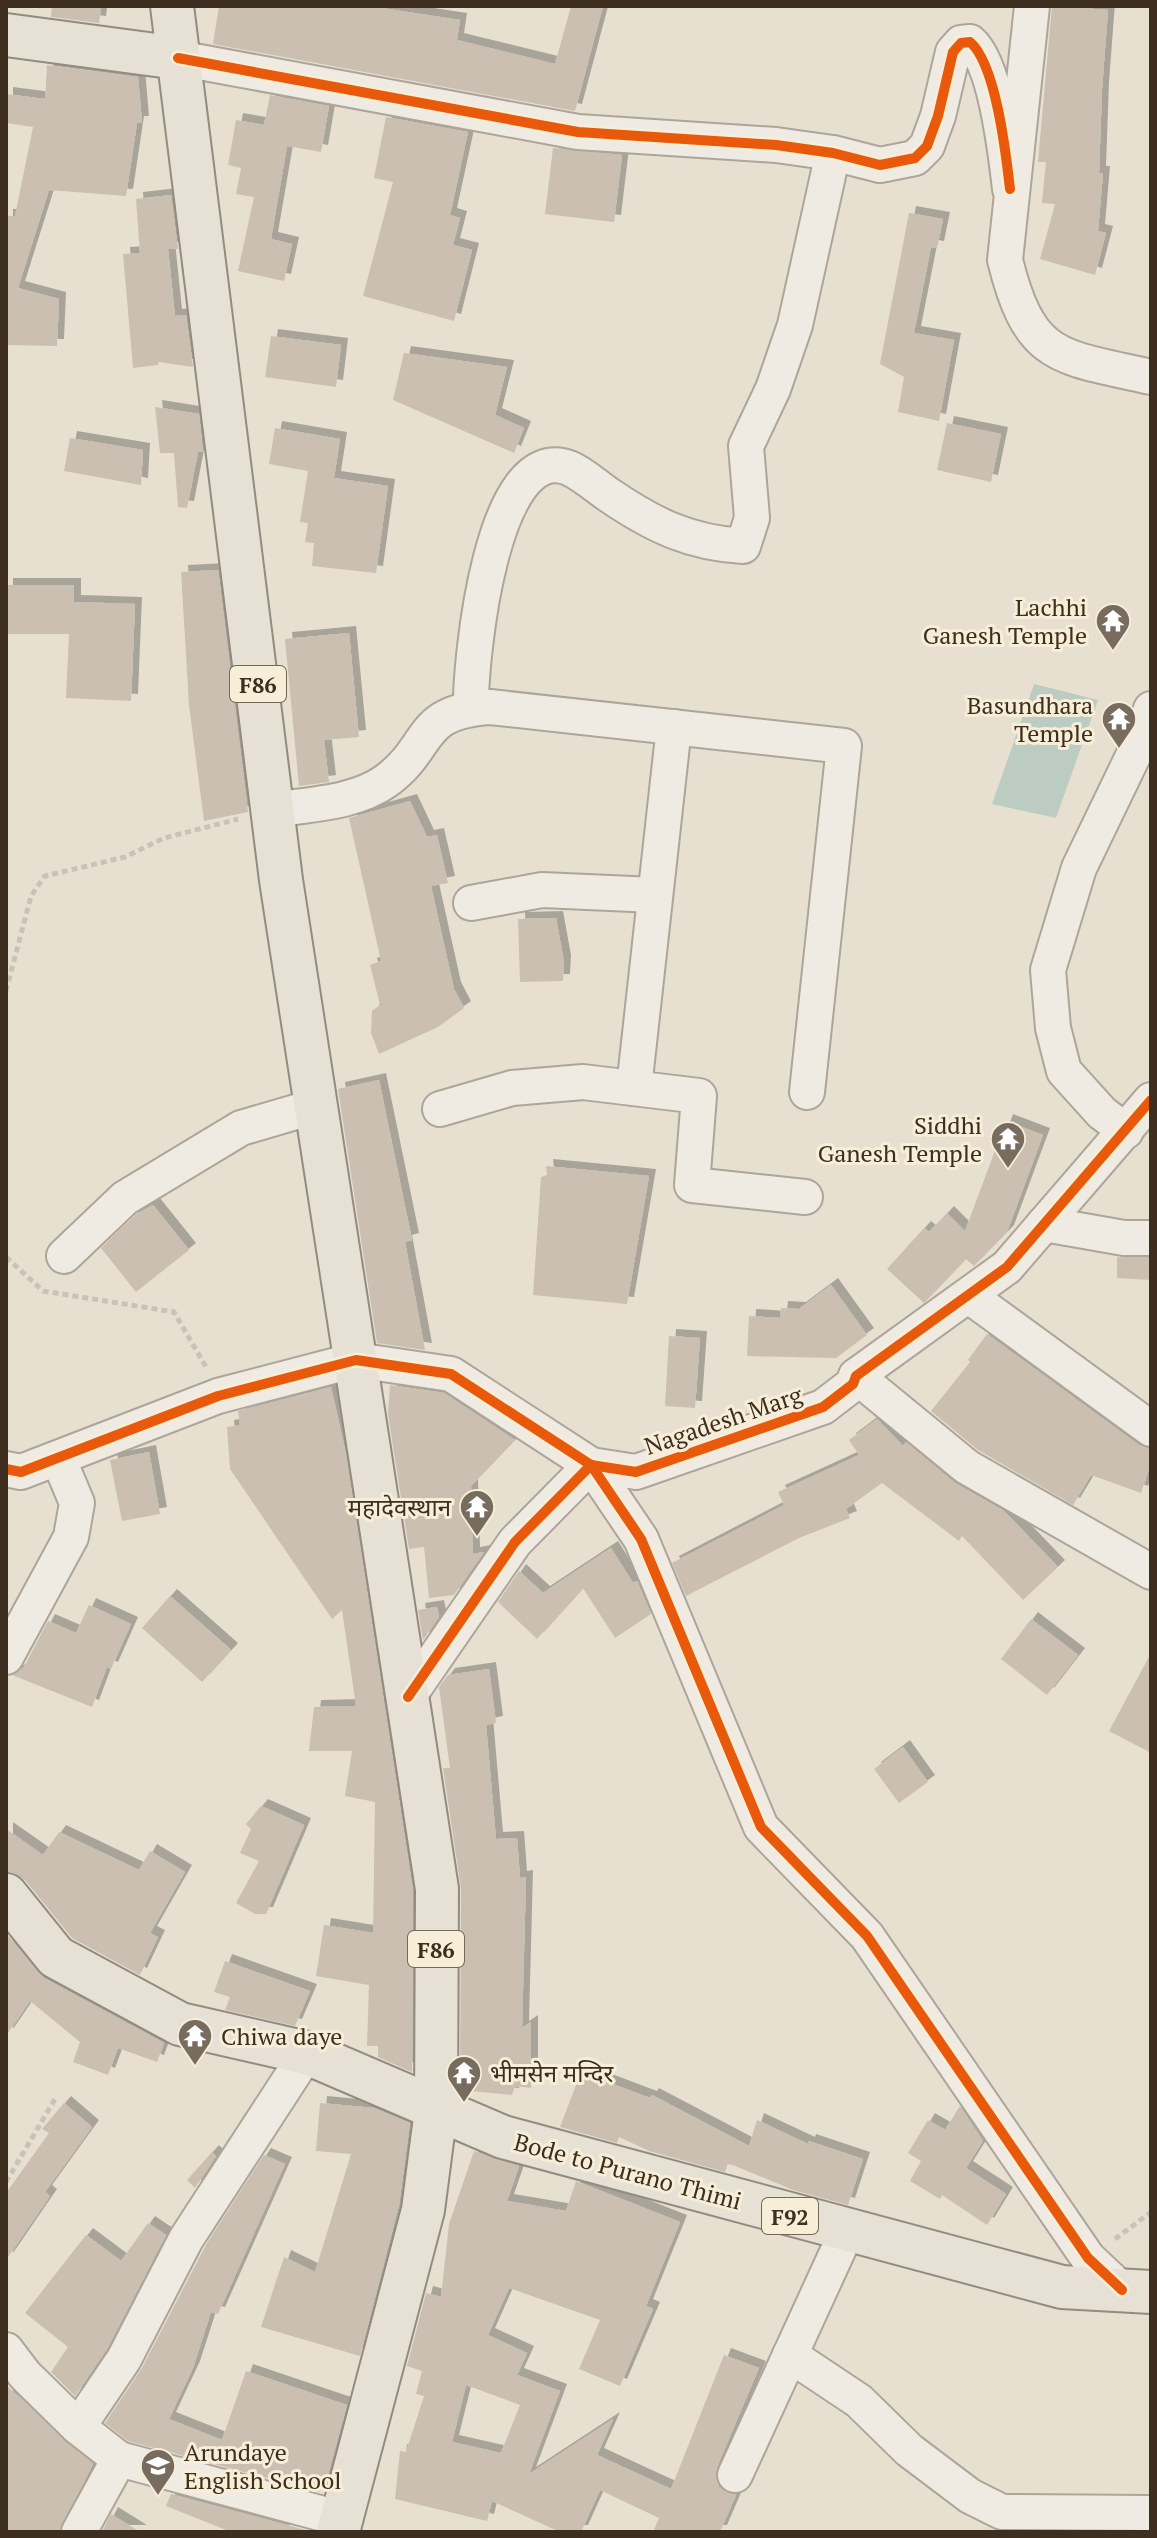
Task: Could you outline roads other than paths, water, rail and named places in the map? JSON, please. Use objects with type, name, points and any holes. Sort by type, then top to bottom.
[{"type":"main road","name":"F86","points":[[172,6],[281,880],[437,1889],[436,2110],[423,2210],[340,2526]]},
{"type":"main road","points":[[6,35],[178,58]]},
{"type":"main road","name":"F92","points":[[6,1895],[56,1957],[180,2024],[307,2053],[436,2110]]},
{"type":"main road","name":"Bode to Purano Thimi","points":[[436,2110],[503,2137],[1062,2287],[1136,2291]]},
{"type":"street","points":[[1032,6],[1010,189],[1005,260],[1014,297],[1030,328],[1062,357],[1151,377]]},
{"type":"street","points":[[178,58],[578,132],[689,137],[833,153],[880,165],[915,158],[927,146],[938,116],[953,52],[961,43],[970,42],[979,50],[1000,114],[1010,189]]},
{"type":"street","points":[[471,708],[477,628],[499,532],[519,486],[540,468],[567,467],[657,527],[719,545],[743,546],[752,518],[746,446],[773,389],[795,325],[833,153]]},
{"type":"street","points":[[274,810],[360,795],[387,780],[434,722],[471,708],[490,707],[844,746],[807,1092]]},
{"type":"street","points":[[1126,1131],[1102,1113],[1064,1071],[1053,1028],[1048,970],[1083,858],[1136,750],[1151,709]]},
{"type":"street","points":[[634,1088],[674,727]]},
{"type":"street","points":[[471,903],[542,890],[655,895]]},
{"type":"street","points":[[440,1109],[537,1085],[583,1082],[699,1096],[692,1185],[805,1197]]},
{"type":"street","name":"Nagadesh Marg","points":[[356,1360],[451,1374],[591,1465],[636,1472],[823,1407],[853,1384],[856,1376],[1007,1267],[1151,1100]]},
{"type":"street","points":[[64,1256],[125,1198],[241,1128],[316,1106]]},
{"type":"street","points":[[1044,1224],[1124,1238],[1151,1238]]},
{"type":"street","points":[[969,1296],[1151,1429]]},
{"type":"street","points":[[6,1469],[21,1472],[59,1460],[152,1419],[218,1396],[356,1360]]},
{"type":"street","points":[[856,1376],[967,1467],[1151,1572]]},
{"type":"street","points":[[6,1657],[71,1537],[77,1503],[59,1460]]},
{"type":"street","points":[[408,1697],[515,1542],[591,1465],[641,1539],[761,1827],[867,1936],[1088,2258],[1136,2291]]},
{"type":"street","points":[[78,2427],[124,2359],[186,2239],[307,2053]]},
{"type":"street","points":[[735,2475],[847,2231]]},
{"type":"street","points":[[6,2350],[25,2375],[78,2427],[119,2459],[340,2526]]},
{"type":"street","points":[[790,2355],[859,2401],[909,2450],[958,2487],[1002,2512],[1151,2513]]},
{"type":"street","points":[[79,2532],[119,2459]]},
{"type":"place","name":"Lachhi Ganesh Temple","points":[[1113,652]]},
{"type":"place","name":"Basundhara Temple","points":[[1119,750]]},
{"type":"place","name":"Siddhi Ganesh Temple","points":[[1008,1170]]},
{"type":"place","name":"महादेवस्थान","points":[[477,1538]]},
{"type":"place","name":"Chiwa daye","points":[[195,2067]]},
{"type":"place","name":"भीमसेन मन्दिर","points":[[464,2104]]},
{"type":"place","name":"Arundaye English School","points":[[158,2497]]}]
